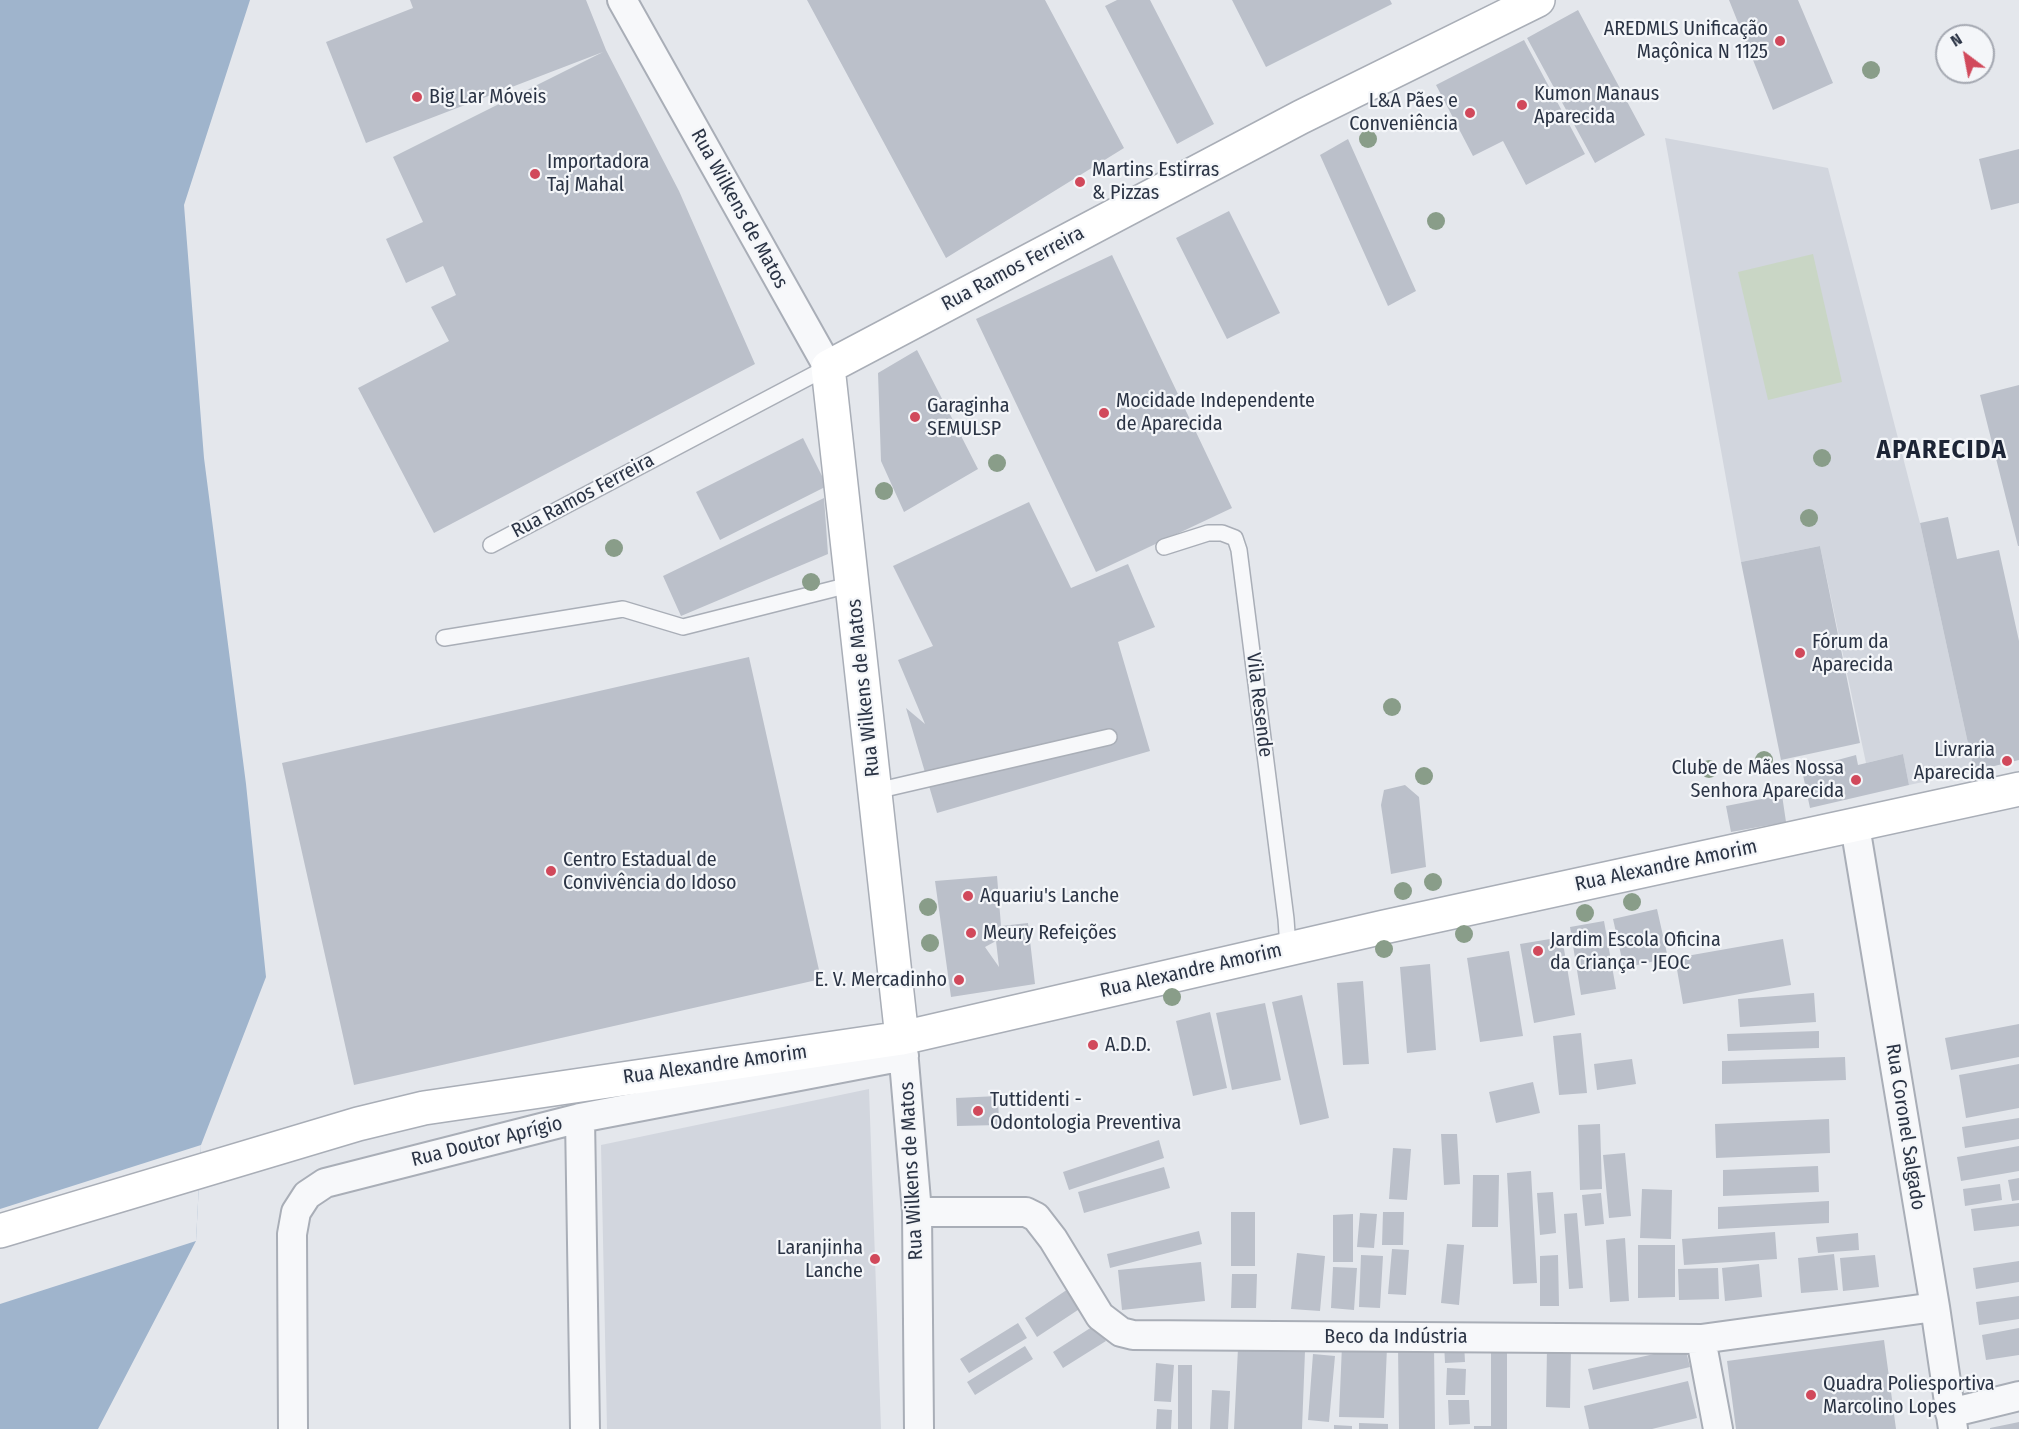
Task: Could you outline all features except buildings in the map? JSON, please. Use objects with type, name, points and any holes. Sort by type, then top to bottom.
[{"type":"street","name":"Rua Wilkens de Matos","points":[[622,0],[828,367],[903,1047],[917,1212],[920,1429]]},
{"type":"street","name":"Rua Ramos Ferreira","points":[[828,367],[1301,117],[1538,0]]},
{"type":"street","name":"Rua Alexandre Amorim","points":[[0,1231],[358,1124],[424,1108],[903,1047],[1288,948],[2019,789]]},
{"type":"street","name":"Rua Coronel Salgado","points":[[1855,825],[1935,1307],[1951,1421]]},
{"type":"street","name":"Rua Doutor Aprígio","points":[[293,1429],[292,1234],[296,1212],[307,1195],[325,1183],[580,1118],[903,1047]]},
{"type":"street","points":[[580,1118],[585,1429]]},
{"type":"street","name":"Beco da Indústria","points":[[917,1212],[1026,1212],[1036,1218],[1053,1239],[1100,1316],[1121,1332],[1133,1335],[1701,1339],[1935,1307]]},
{"type":"street","points":[[1701,1339],[1718,1429]]},
{"type":"street","points":[[1951,1421],[2019,1396]]},
{"type":"lane","name":"Rua Ramos Ferreira","points":[[491,545],[828,367]]},
{"type":"lane","name":"Vila Resende","points":[[1164,547],[1208,533],[1222,532],[1235,538],[1239,550],[1285,908],[1288,948]]},
{"type":"lane","points":[[444,638],[623,609],[683,627],[853,584]]},
{"type":"lane","points":[[876,791],[1109,737]]},
{"type":"shaded area","points":[[1665,138],[1828,168],[1920,523],[1974,771],[1909,785],[1903,754],[1866,763],[1820,546],[1741,562]]},
{"type":"shaded area","points":[[869,1089],[881,1429],[607,1429],[601,1145]]},
{"type":"green space","points":[[1813,254],[1842,382],[1768,400],[1738,272]]},
{"type":"water","points":[[0,0],[250,0],[184,205],[204,458],[246,784],[266,977],[201,1145],[196,1241],[98,1429],[0,1429]]},
{"type":"pier","points":[[201,1145],[196,1241],[0,1304],[0,1209]]},
{"type":"place","name":"AREDMLS Unificação Maçônica N 1125","points":[[1780,41]]},
{"type":"place","name":"Big Lar Móveis","points":[[417,97]]},
{"type":"place","name":"Kumon Manaus Aparecida","points":[[1522,105]]},
{"type":"place","name":"L&A Pães e Conveniência","points":[[1470,113]]},
{"type":"place","name":"Importadora Taj Mahal","points":[[535,174]]},
{"type":"place","name":"Martins Estirras & Pizzas","points":[[1080,182]]},
{"type":"place","name":"Mocidade Independente de Aparecida","points":[[1104,413]]},
{"type":"place","name":"Garaginha SEMULSP","points":[[915,417]]},
{"type":"place","name":"Fórum da Aparecida","points":[[1800,653]]},
{"type":"place","name":"Livraria Aparecida","points":[[2007,761]]},
{"type":"place","name":"Clube de Mães Nossa Senhora Aparecida","points":[[1856,780]]},
{"type":"place","name":"Centro Estadual de Convivência do Idoso","points":[[551,871]]},
{"type":"place","name":"Aquariu's Lanche","points":[[968,896]]},
{"type":"place","name":"Meury Refeições","points":[[971,933]]},
{"type":"place","name":"Jardim Escola Oficina da Criança - JEOC","points":[[1538,951]]},
{"type":"place","name":"E. V. Mercadinho","points":[[959,980]]},
{"type":"place","name":"A.D.D.","points":[[1093,1045]]},
{"type":"place","name":"Tuttidenti - Odontologia Preventiva","points":[[978,1111]]},
{"type":"place","name":"Laranjinha Lanche","points":[[875,1259]]},
{"type":"place","name":"Quadra Poliesportiva Marcolino Lopes","points":[[1811,1395]]},
{"type":"district","name":"APARECIDA","points":[[1942,451]]}]
